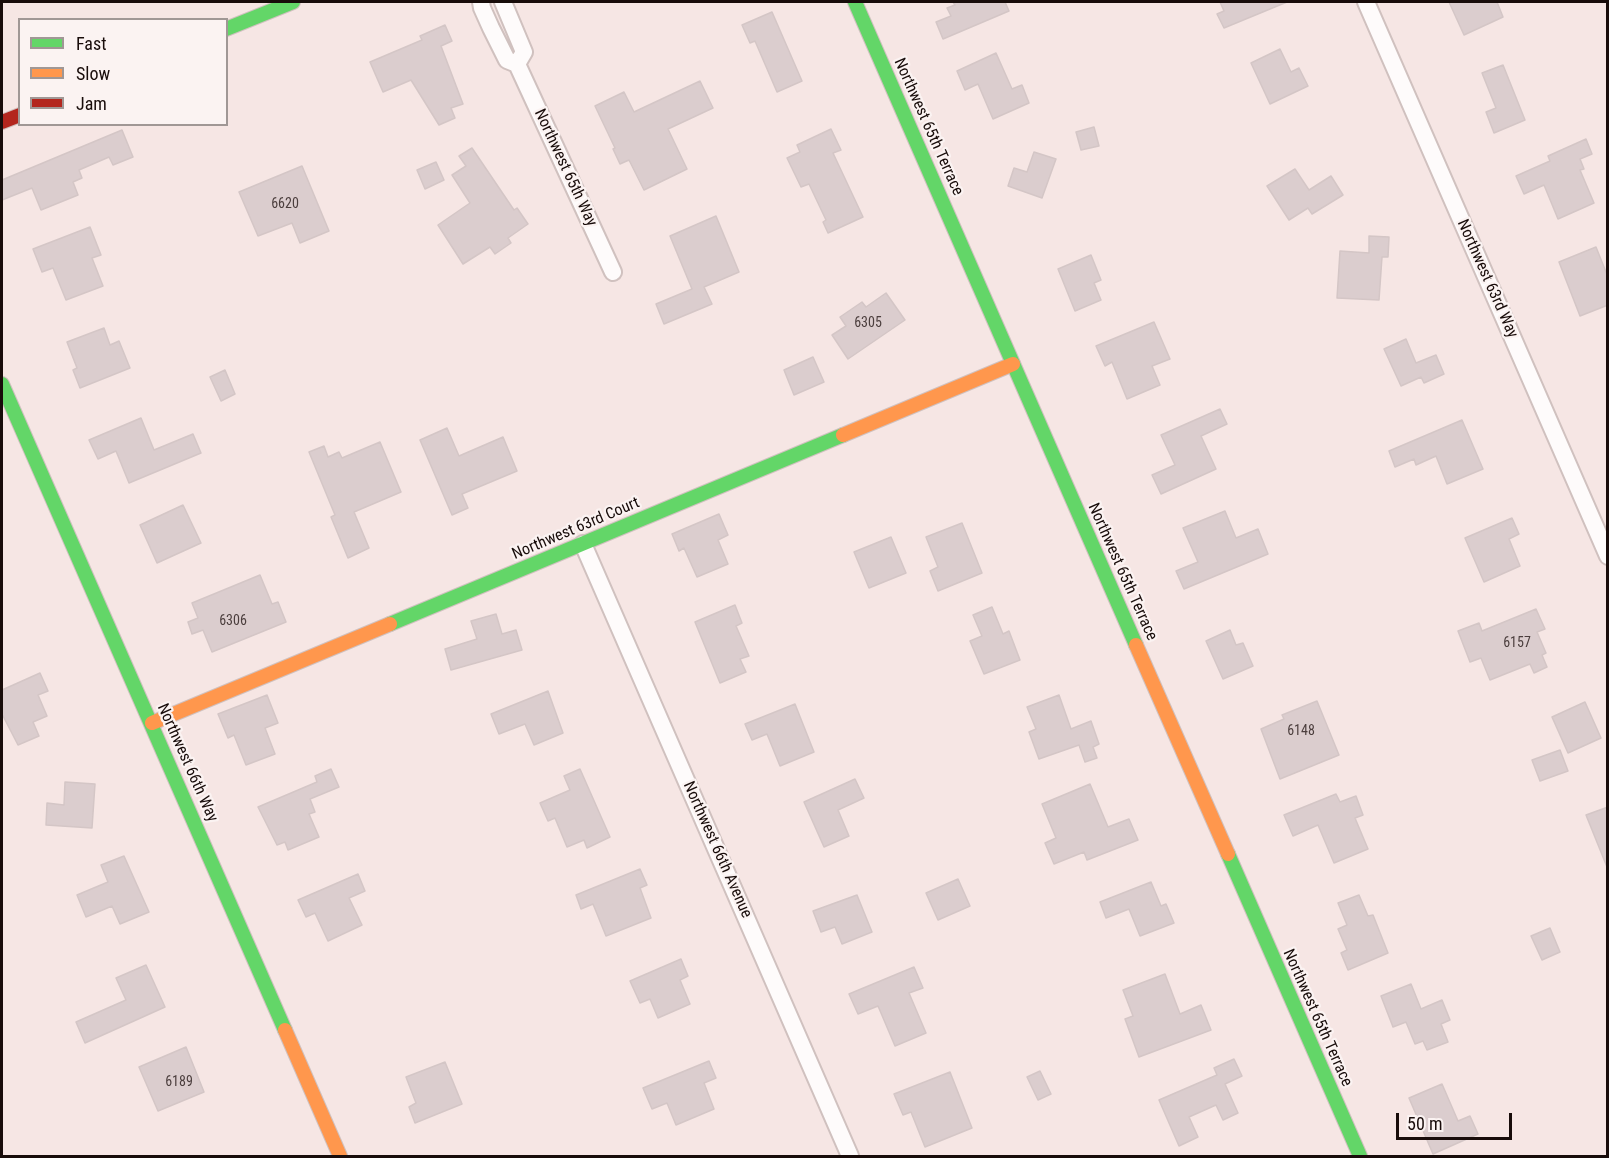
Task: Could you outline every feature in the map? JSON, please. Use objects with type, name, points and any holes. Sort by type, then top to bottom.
[{"type":"street","points":[[228,28],[293,2]]},
{"type":"street","name":"Northwest 65th Way","points":[[481,2],[490,28],[507,60],[517,64],[613,272]]},
{"type":"street","name":"Northwest 65th Way","points":[[503,2],[524,52],[517,64]]},
{"type":"street","name":"Northwest 65th Terrace","points":[[855,2],[1360,1156]]},
{"type":"street","name":"Northwest 63rd Way","points":[[1366,2],[1608,556]]},
{"type":"street","points":[[2,122],[18,116]]},
{"type":"street","name":"Northwest 63rd Court","points":[[152,723],[1013,364]]},
{"type":"street","name":"Northwest 66th Way","points":[[2,384],[340,1156]]},
{"type":"street","name":"Northwest 66th Avenue","points":[[583,544],[850,1156]]},
{"type":"building","points":[[953,2],[1005,2],[1009,11],[943,39],[936,22],[951,16],[947,8],[955,5]]},
{"type":"building","points":[[1220,2],[1287,2],[1224,28],[1217,14],[1224,11]]},
{"type":"building","points":[[1449,2],[1497,2],[1503,17],[1464,35]]},
{"type":"building","points":[[772,12],[802,81],[777,92],[755,41],[750,43],[742,25]]},
{"type":"building","points":[[445,25],[452,41],[441,46],[463,104],[451,108],[455,118],[439,125],[411,80],[383,92],[370,62],[422,40],[420,36]]},
{"type":"building","points":[[1280,49],[1291,72],[1299,68],[1308,86],[1270,104],[1251,63]]},
{"type":"building","points":[[996,53],[1012,89],[1022,85],[1029,103],[993,119],[978,84],[965,90],[957,71]]},
{"type":"building","points":[[1503,65],[1525,120],[1494,133],[1486,112],[1496,108],[1482,73]]},
{"type":"building","points":[[700,81],[713,108],[668,129],[687,169],[644,190],[629,160],[620,164],[595,106],[624,92],[634,112]]},
{"type":"building","points":[[1094,127],[1099,146],[1081,150],[1076,132]]},
{"type":"building","points":[[831,129],[841,150],[833,153],[863,217],[828,233],[823,222],[826,220],[809,184],[801,187],[787,158],[800,152],[797,145]]},
{"type":"building","points":[[122,130],[133,157],[113,165],[109,157],[79,170],[82,178],[73,182],[78,195],[41,210],[32,188],[2,200],[2,180]]},
{"type":"building","points":[[1586,139],[1592,154],[1580,159],[1584,169],[1580,170],[1594,203],[1558,219],[1544,185],[1524,194],[1516,176],[1550,161],[1548,156]]},
{"type":"building","points":[[472,148],[514,210],[517,208],[528,224],[508,238],[511,243],[495,254],[490,247],[463,264],[438,225],[470,203],[452,175],[466,166],[459,156]]},
{"type":"building","points":[[1034,152],[1056,159],[1042,198],[1008,186],[1014,168],[1027,172]]},
{"type":"building","points":[[436,162],[444,180],[425,189],[417,170]]},
{"type":"building","points":[[302,166],[329,231],[300,243],[292,223],[258,236],[239,192]]},
{"type":"building","points":[[1295,169],[1309,190],[1331,176],[1343,195],[1312,214],[1308,208],[1289,220],[1267,186]]},
{"type":"building","points":[[716,216],[739,272],[704,287],[712,304],[664,324],[656,304],[692,289],[670,236]]},
{"type":"building","points":[[90,227],[101,255],[92,258],[103,286],[66,300],[53,268],[42,272],[33,249]]},
{"type":"building","points":[[1369,236],[1389,237],[1388,257],[1382,257],[1379,300],[1337,298],[1340,251],[1369,253]]},
{"type":"building","points":[[1596,247],[1608,277],[1608,305],[1580,316],[1559,262]]},
{"type":"building","points":[[1091,255],[1101,280],[1094,283],[1101,300],[1075,311],[1058,269]]},
{"type":"building","points":[[886,293],[905,320],[848,359],[832,335],[846,326],[840,317],[862,302],[866,307]]},
{"type":"building","points":[[1154,322],[1170,359],[1152,366],[1160,385],[1127,399],[1112,362],[1105,366],[1096,346]]},
{"type":"building","points":[[104,328],[110,345],[119,341],[130,368],[80,388],[73,370],[77,368],[67,342]]},
{"type":"building","points":[[1406,339],[1416,363],[1436,355],[1444,374],[1424,383],[1421,377],[1401,386],[1384,349]]},
{"type":"building","points":[[813,357],[824,382],[794,395],[784,370]]},
{"type":"building","points":[[225,370],[235,394],[221,401],[210,377]]},
{"type":"building","points":[[1220,409],[1227,424],[1201,436],[1216,469],[1161,494],[1152,475],[1175,465],[1161,435]]},
{"type":"building","points":[[141,418],[154,450],[193,434],[201,453],[129,483],[116,451],[98,459],[89,440]]},
{"type":"building","points":[[1462,420],[1483,469],[1447,484],[1436,456],[1416,465],[1414,459],[1395,467],[1389,451]]},
{"type":"building","points":[[447,428],[459,456],[503,437],[517,471],[462,494],[468,508],[452,515],[420,440]]},
{"type":"building","points":[[380,442],[401,492],[354,512],[369,548],[348,558],[331,517],[335,515],[309,452],[324,446],[328,457],[339,452],[342,458]]},
{"type":"building","points":[[183,505],[201,543],[157,563],[140,525]]},
{"type":"building","points":[[1225,511],[1236,538],[1258,529],[1268,554],[1184,589],[1176,571],[1198,562],[1183,528]]},
{"type":"building","points":[[719,514],[728,535],[718,540],[728,564],[697,577],[684,548],[679,551],[672,534]]},
{"type":"building","points":[[1512,518],[1519,534],[1509,539],[1520,566],[1484,582],[1465,538]]},
{"type":"building","points":[[962,523],[982,573],[938,591],[930,571],[938,567],[926,537]]},
{"type":"building","points":[[891,537],[906,573],[869,588],[854,552]]},
{"type":"building","points":[[260,575],[272,604],[278,602],[286,622],[212,652],[203,630],[192,634],[188,622],[198,618],[192,603]]},
{"type":"building","points":[[735,605],[742,623],[736,626],[749,656],[740,659],[746,672],[720,683],[695,622]]},
{"type":"building","points":[[992,607],[1003,634],[1009,631],[1020,660],[984,674],[970,641],[982,636],[973,615]]},
{"type":"building","points":[[1536,609],[1545,629],[1537,632],[1546,653],[1542,655],[1547,667],[1534,673],[1530,664],[1490,680],[1481,658],[1470,662],[1458,631],[1479,623],[1482,631]]},
{"type":"building","points":[[496,614],[502,634],[516,630],[522,650],[451,670],[445,649],[477,639],[471,621]]},
{"type":"building","points":[[1230,630],[1236,645],[1243,643],[1253,666],[1223,679],[1206,641]]},
{"type":"building","points":[[40,673],[48,691],[38,695],[47,716],[33,722],[39,736],[18,745],[2,714],[2,690]]},
{"type":"building","points":[[548,691],[563,733],[534,745],[525,724],[499,734],[491,714]]},
{"type":"building","points":[[267,695],[278,723],[265,728],[275,754],[246,765],[234,735],[228,738],[218,714]]},
{"type":"building","points":[[1059,695],[1071,729],[1091,721],[1099,744],[1093,747],[1097,758],[1085,762],[1079,745],[1039,759],[1029,732],[1036,729],[1027,707]]},
{"type":"building","points":[[1317,701],[1339,755],[1280,779],[1261,729],[1284,719],[1282,715]]},
{"type":"building","points":[[1585,702],[1601,738],[1568,753],[1552,717]]},
{"type":"building","points":[[795,704],[814,752],[780,766],[767,734],[752,740],[745,724]]},
{"type":"building","points":[[1560,750],[1568,771],[1540,781],[1532,760]]},
{"type":"building","points":[[331,769],[339,787],[310,799],[315,812],[309,814],[319,837],[288,850],[285,842],[277,845],[258,807],[317,782],[315,776]]},
{"type":"building","points":[[580,769],[610,837],[587,848],[584,840],[567,847],[555,818],[548,821],[540,803],[570,790],[564,776]]},
{"type":"building","points":[[855,779],[864,798],[838,810],[849,836],[824,847],[804,802]]},
{"type":"building","points":[[65,782],[95,784],[92,828],[46,825],[47,803],[64,805]]},
{"type":"building","points":[[1090,784],[1108,827],[1129,819],[1138,840],[1087,860],[1084,852],[1054,864],[1045,843],[1056,838],[1042,804]]},
{"type":"building","points":[[1336,794],[1340,802],[1356,796],[1363,815],[1355,818],[1368,849],[1334,863],[1318,825],[1293,836],[1284,815]]},
{"type":"building","points":[[1608,807],[1608,867],[1607,867],[1586,815]]},
{"type":"building","points":[[124,856],[149,912],[120,924],[112,906],[86,917],[77,895],[108,882],[101,865]]},
{"type":"building","points":[[640,869],[647,885],[640,888],[651,918],[606,936],[593,904],[581,909],[576,895]]},
{"type":"building","points":[[358,874],[365,891],[349,898],[362,925],[328,941],[315,913],[306,917],[298,900]]},
{"type":"building","points":[[958,879],[970,906],[938,920],[926,893]]},
{"type":"building","points":[[1151,882],[1161,906],[1166,904],[1174,923],[1140,936],[1129,909],[1106,918],[1100,902]]},
{"type":"building","points":[[857,895],[872,932],[842,944],[835,927],[821,932],[813,911]]},
{"type":"building","points":[[1359,895],[1368,916],[1373,915],[1388,953],[1348,970],[1341,953],[1347,950],[1338,929],[1347,925],[1338,903]]},
{"type":"building","points":[[1550,928],[1560,952],[1542,960],[1531,936]]},
{"type":"building","points":[[681,959],[688,976],[680,980],[690,1004],[658,1018],[650,999],[640,1003],[630,981]]},
{"type":"building","points":[[146,965],[165,1007],[85,1043],[76,1022],[126,1000],[116,978]]},
{"type":"building","points":[[914,967],[923,988],[909,993],[926,1033],[895,1046],[878,1006],[858,1014],[849,994]]},
{"type":"building","points":[[1165,974],[1180,1014],[1201,1005],[1211,1030],[1139,1057],[1125,1019],[1133,1016],[1123,990]]},
{"type":"building","points":[[1411,984],[1421,1009],[1442,1000],[1450,1020],[1441,1024],[1448,1042],[1427,1050],[1423,1041],[1415,1044],[1406,1022],[1393,1027],[1381,996]]},
{"type":"building","points":[[186,1047],[204,1092],[158,1111],[139,1067]]},
{"type":"building","points":[[1234,1059],[1242,1076],[1225,1084],[1238,1113],[1223,1120],[1216,1105],[1189,1117],[1198,1137],[1179,1146],[1159,1100],[1217,1075],[1214,1068]]},
{"type":"building","points":[[709,1061],[716,1078],[704,1083],[714,1109],[676,1125],[667,1103],[652,1109],[643,1088]]},
{"type":"building","points":[[445,1062],[462,1104],[415,1123],[409,1107],[416,1103],[406,1077]]},
{"type":"building","points":[[1040,1071],[1051,1094],[1038,1100],[1027,1077]]},
{"type":"building","points":[[950,1072],[972,1128],[925,1147],[911,1112],[903,1115],[894,1094]]},
{"type":"building","points":[[1442,1084],[1458,1121],[1470,1116],[1478,1134],[1433,1154],[1409,1098]]},
{"type":"traffic: fast","points":[[228,28],[293,2]]},
{"type":"traffic: fast","points":[[855,2],[1136,645]]},
{"type":"traffic: fast","points":[[2,384],[285,1030]]},
{"type":"traffic: fast","points":[[390,624],[843,435]]},
{"type":"traffic: fast","points":[[1228,854],[1360,1156]]},
{"type":"traffic: slow","points":[[843,435],[1013,364]]},
{"type":"traffic: slow","points":[[152,723],[390,624]]},
{"type":"traffic: slow","points":[[1136,645],[1228,854]]},
{"type":"traffic: slow","points":[[285,1030],[340,1156]]},
{"type":"traffic: jam","points":[[2,122],[18,116]]}]
